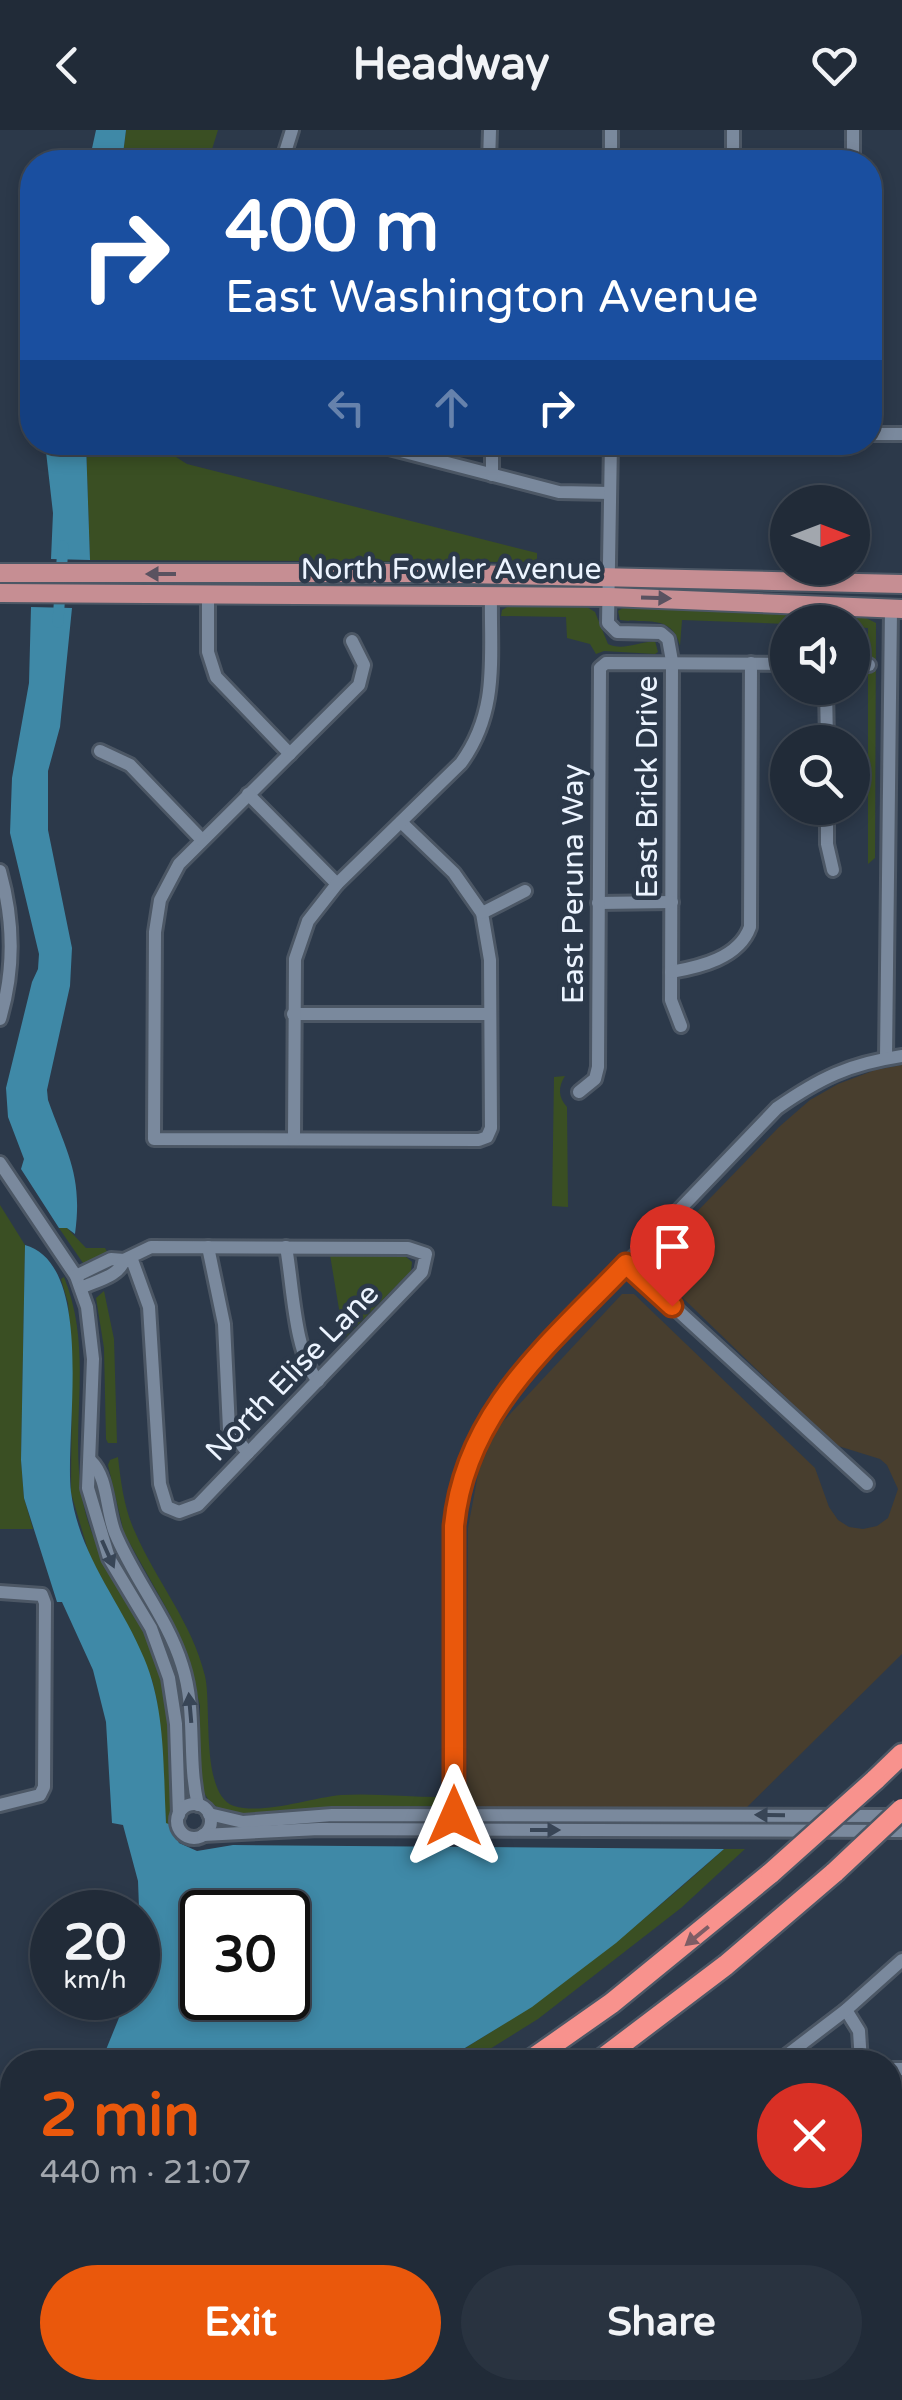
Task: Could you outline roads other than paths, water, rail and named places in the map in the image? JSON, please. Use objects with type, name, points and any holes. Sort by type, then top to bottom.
[{"type":"highway","points":[[545,2050],[612,2003],[772,1874],[902,1754]]},
{"type":"highway","points":[[614,2050],[726,1965],[902,1809]]},
{"type":"main road","points":[[208,595],[220,583],[287,584],[324,573]]},
{"type":"main road","name":"North Fowler Avenue","points":[[0,574],[609,576],[902,584]]},
{"type":"main road","name":"North Fowler Avenue","points":[[0,593],[609,597],[898,605]]},
{"type":"street","points":[[416,455],[559,492],[610,493]]},
{"type":"street","points":[[492,455],[492,475]]},
{"type":"street","points":[[609,597],[610,455]]},
{"type":"street","points":[[208,595],[208,652],[216,677],[290,754]]},
{"type":"street","points":[[294,1139],[294,960],[300,940],[319,904],[461,763],[482,729],[490,689],[491,596]]},
{"type":"street","name":"East Brick Drive","points":[[609,597],[612,628],[625,633],[662,633],[668,639],[672,661],[671,1000],[681,1026]]},
{"type":"street","points":[[886,1058],[898,605]]},
{"type":"street","points":[[352,641],[364,665],[359,686],[202,840],[168,880],[156,918],[154,1139],[487,1137],[491,1128],[490,960],[482,913],[454,874],[401,822]]},
{"type":"street","points":[[672,661],[770,663]]},
{"type":"street","name":"East Peruna Way","points":[[579,1092],[595,1078],[598,1066],[600,668],[606,663],[672,661]]},
{"type":"street","points":[[671,972],[723,956],[746,936],[750,927],[751,662]]},
{"type":"street","points":[[100,751],[130,766],[202,840]]},
{"type":"street","points":[[248,794],[337,884]]},
{"type":"street","points":[[827,825],[833,870]]},
{"type":"street","points":[[0,871],[12,944],[11,972],[0,1019]]},
{"type":"street","points":[[482,913],[525,891]]},
{"type":"street","points":[[598,903],[672,902]]},
{"type":"street","points":[[294,1014],[490,1014]]},
{"type":"street","points":[[454,1823],[454,1526],[460,1481],[478,1437],[506,1392],[777,1108],[816,1080],[866,1061],[902,1056]]},
{"type":"street","points":[[0,1163],[78,1282],[92,1336],[88,1488],[101,1538],[151,1628],[169,1678],[176,1724],[182,1832],[191,1837],[454,1823],[902,1816]]},
{"type":"street","points":[[208,1246],[224,1324],[229,1429],[248,1453]]},
{"type":"street","points":[[78,1282],[116,1272],[127,1258],[151,1247],[286,1247],[301,1351],[318,1381]]},
{"type":"street","name":"North Elise Lane","points":[[127,1258],[140,1275],[149,1307],[160,1484],[167,1507],[179,1512],[198,1505],[427,1264],[426,1254],[408,1248],[286,1247]]},
{"type":"street","points":[[626,1264],[867,1484]]},
{"type":"street","points":[[91,1461],[100,1470],[114,1532],[162,1616],[183,1667],[210,1828],[203,1835]]},
{"type":"street","points":[[0,1592],[42,1595],[45,1603],[44,1787],[40,1795],[0,1805]]},
{"type":"street","points":[[179,1815],[188,1805],[243,1822],[332,1816],[454,1823],[902,1832]]},
{"type":"street","points":[[794,2050],[902,1960]]},
{"type":"street","points":[[846,2010],[859,2031],[860,2050]]},
{"type":"water","points":[[96,130],[126,130],[124,150],[92,150]]},
{"type":"water","points":[[46,455],[86,455],[90,560],[51,559],[53,513]]},
{"type":"water","points":[[31,607],[72,608],[60,727],[48,771],[48,830],[72,948],[70,986],[47,1090],[75,1180],[75,1234],[59,1228],[21,1169],[24,1159],[8,1117],[6,1088],[39,954],[10,833],[12,778],[29,683]]},
{"type":"water","points":[[25,1245],[47,1259],[62,1284],[72,1355],[70,1466],[75,1515],[151,1678],[162,1740],[166,1823],[171,1825],[179,1843],[197,1851],[233,1845],[724,1849],[616,1943],[532,2007],[462,2050],[106,2050],[118,2020],[160,2020],[160,1890],[138,1890],[123,1825],[112,1823],[106,1722],[93,1670],[62,1602],[57,1602],[24,1498],[21,1460]]},
{"type":"waterway","points":[[58,622],[63,546]]}]
